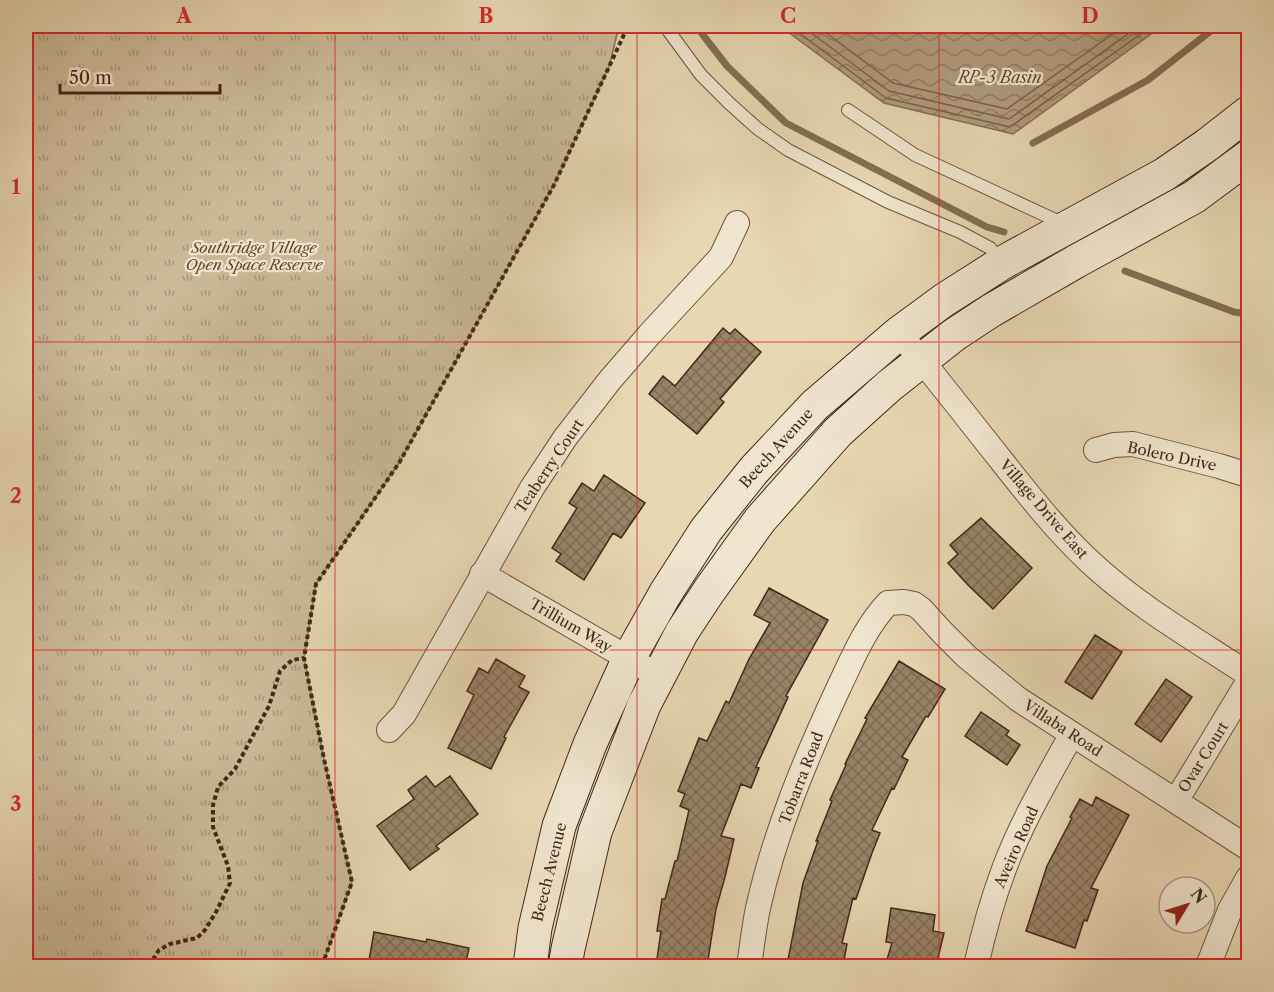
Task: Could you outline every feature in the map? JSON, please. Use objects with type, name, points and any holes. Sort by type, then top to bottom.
[{"type":"street","name":"Beech Avenue","points":[[530,966],[535,928],[560,826],[590,744],[629,658],[665,594],[706,530],[754,470],[815,405],[899,333],[944,300],[1002,263],[1165,174],[1248,113]]},
{"type":"street","points":[[566,966],[595,832],[644,705],[688,624],[760,520],[838,432],[921,359],[992,310],[1194,197],[1248,157]]},
{"type":"street","name":"Teaberry Court","points":[[389,730],[404,714],[532,488],[565,438],[649,334],[721,257],[738,223]]},
{"type":"street","name":"Village Drive East","points":[[899,333],[1023,488],[1088,560],[1150,611],[1248,674]]},
{"type":"street","name":"Bolero Drive","points":[[1096,450],[1114,445],[1133,444],[1219,465],[1248,475]]},
{"type":"street","name":"Trillium Way","points":[[482,574],[659,676]]},
{"type":"street","name":"Villaba Road","points":[[888,603],[914,604],[967,657],[1018,699],[1248,848]]},
{"type":"street","name":"Tobarra Road","points":[[749,966],[758,909],[797,781],[850,663],[877,613],[888,603]]},
{"type":"street","name":"Ovar Court","points":[[1176,801],[1248,682]]},
{"type":"street","name":"Aveiro Road","points":[[976,966],[981,940],[1004,868],[1072,734]]},
{"type":"street","points":[[1208,966],[1230,910],[1248,878]]},
{"type":"lane","points":[[665,26],[701,75],[758,129],[788,150],[888,202],[960,232],[990,248],[1002,263]]},
{"type":"lane","points":[[848,110],[915,155],[1068,226]]},
{"type":"path","points":[[322,966],[352,882],[304,658],[316,584],[411,443],[554,185],[628,26]]},
{"type":"path","points":[[149,966],[159,950],[170,944],[197,938],[216,912],[230,883],[228,866],[213,827],[213,805],[218,787],[235,769],[269,706],[280,671],[292,660],[304,658]]},
{"type":"path","points":[[46,966],[54,966]]},
{"type":"green space","name":"Southridge Village Open Space Reserve","points":[[26,26],[619,26],[609,67],[554,185],[399,463],[316,584],[304,658],[352,882],[322,966],[26,966]]},
{"type":"water","name":"RP-3 Basin","points":[[780,26],[1162,26],[1013,134],[884,103]]},
{"type":"building","points":[[723,328],[730,334],[735,329],[761,352],[720,399],[724,402],[697,434],[649,394],[663,376],[675,386]]},
{"type":"building","points":[[604,475],[645,503],[621,538],[613,533],[584,580],[556,561],[561,554],[552,548],[577,508],[569,503],[582,483],[594,491]]},
{"type":"building","points":[[981,518],[1032,568],[993,609],[948,563],[958,554],[950,545]]},
{"type":"building","points":[[769,588],[828,620],[786,696],[788,697],[756,767],[759,768],[751,788],[741,784],[721,836],[734,839],[716,909],[707,966],[656,966],[661,931],[657,931],[662,899],[665,899],[675,861],[677,861],[689,810],[680,806],[685,794],[678,791],[699,738],[707,741],[726,701],[729,703],[749,659],[770,623],[754,615]]},
{"type":"building","points":[[1095,635],[1122,652],[1092,699],[1065,682]]},
{"type":"building","points":[[496,659],[525,676],[519,687],[529,692],[504,737],[506,738],[491,769],[448,748],[474,695],[467,691],[479,668],[488,673]]},
{"type":"building","points":[[899,661],[945,689],[902,757],[908,760],[872,830],[880,833],[856,899],[853,898],[842,943],[847,944],[843,966],[787,965],[803,883],[832,801],[830,800],[867,719],[865,718]]},
{"type":"building","points":[[1166,679],[1192,697],[1161,742],[1135,724]]},
{"type":"building","points":[[981,712],[1009,731],[1006,735],[1020,745],[1007,765],[965,736]]},
{"type":"building","points":[[426,776],[435,787],[450,776],[478,814],[436,846],[439,849],[410,870],[377,826],[414,799],[408,790]]},
{"type":"building","points":[[1096,797],[1129,815],[1091,888],[1098,890],[1087,921],[1084,920],[1075,948],[1026,931],[1047,866],[1072,818],[1070,817],[1080,799],[1092,806]]},
{"type":"building","points":[[891,908],[935,915],[933,931],[944,933],[936,966],[885,966],[892,943],[886,942]]},
{"type":"building","points":[[374,932],[426,942],[427,939],[469,948],[465,966],[368,966]]},
{"type":"waterway","points":[[696,26],[727,66],[786,123],[987,227],[1004,232]]},
{"type":"waterway","points":[[1033,143],[1148,80],[1217,26]]},
{"type":"waterway","points":[[1125,271],[1234,312],[1248,314]]}]
